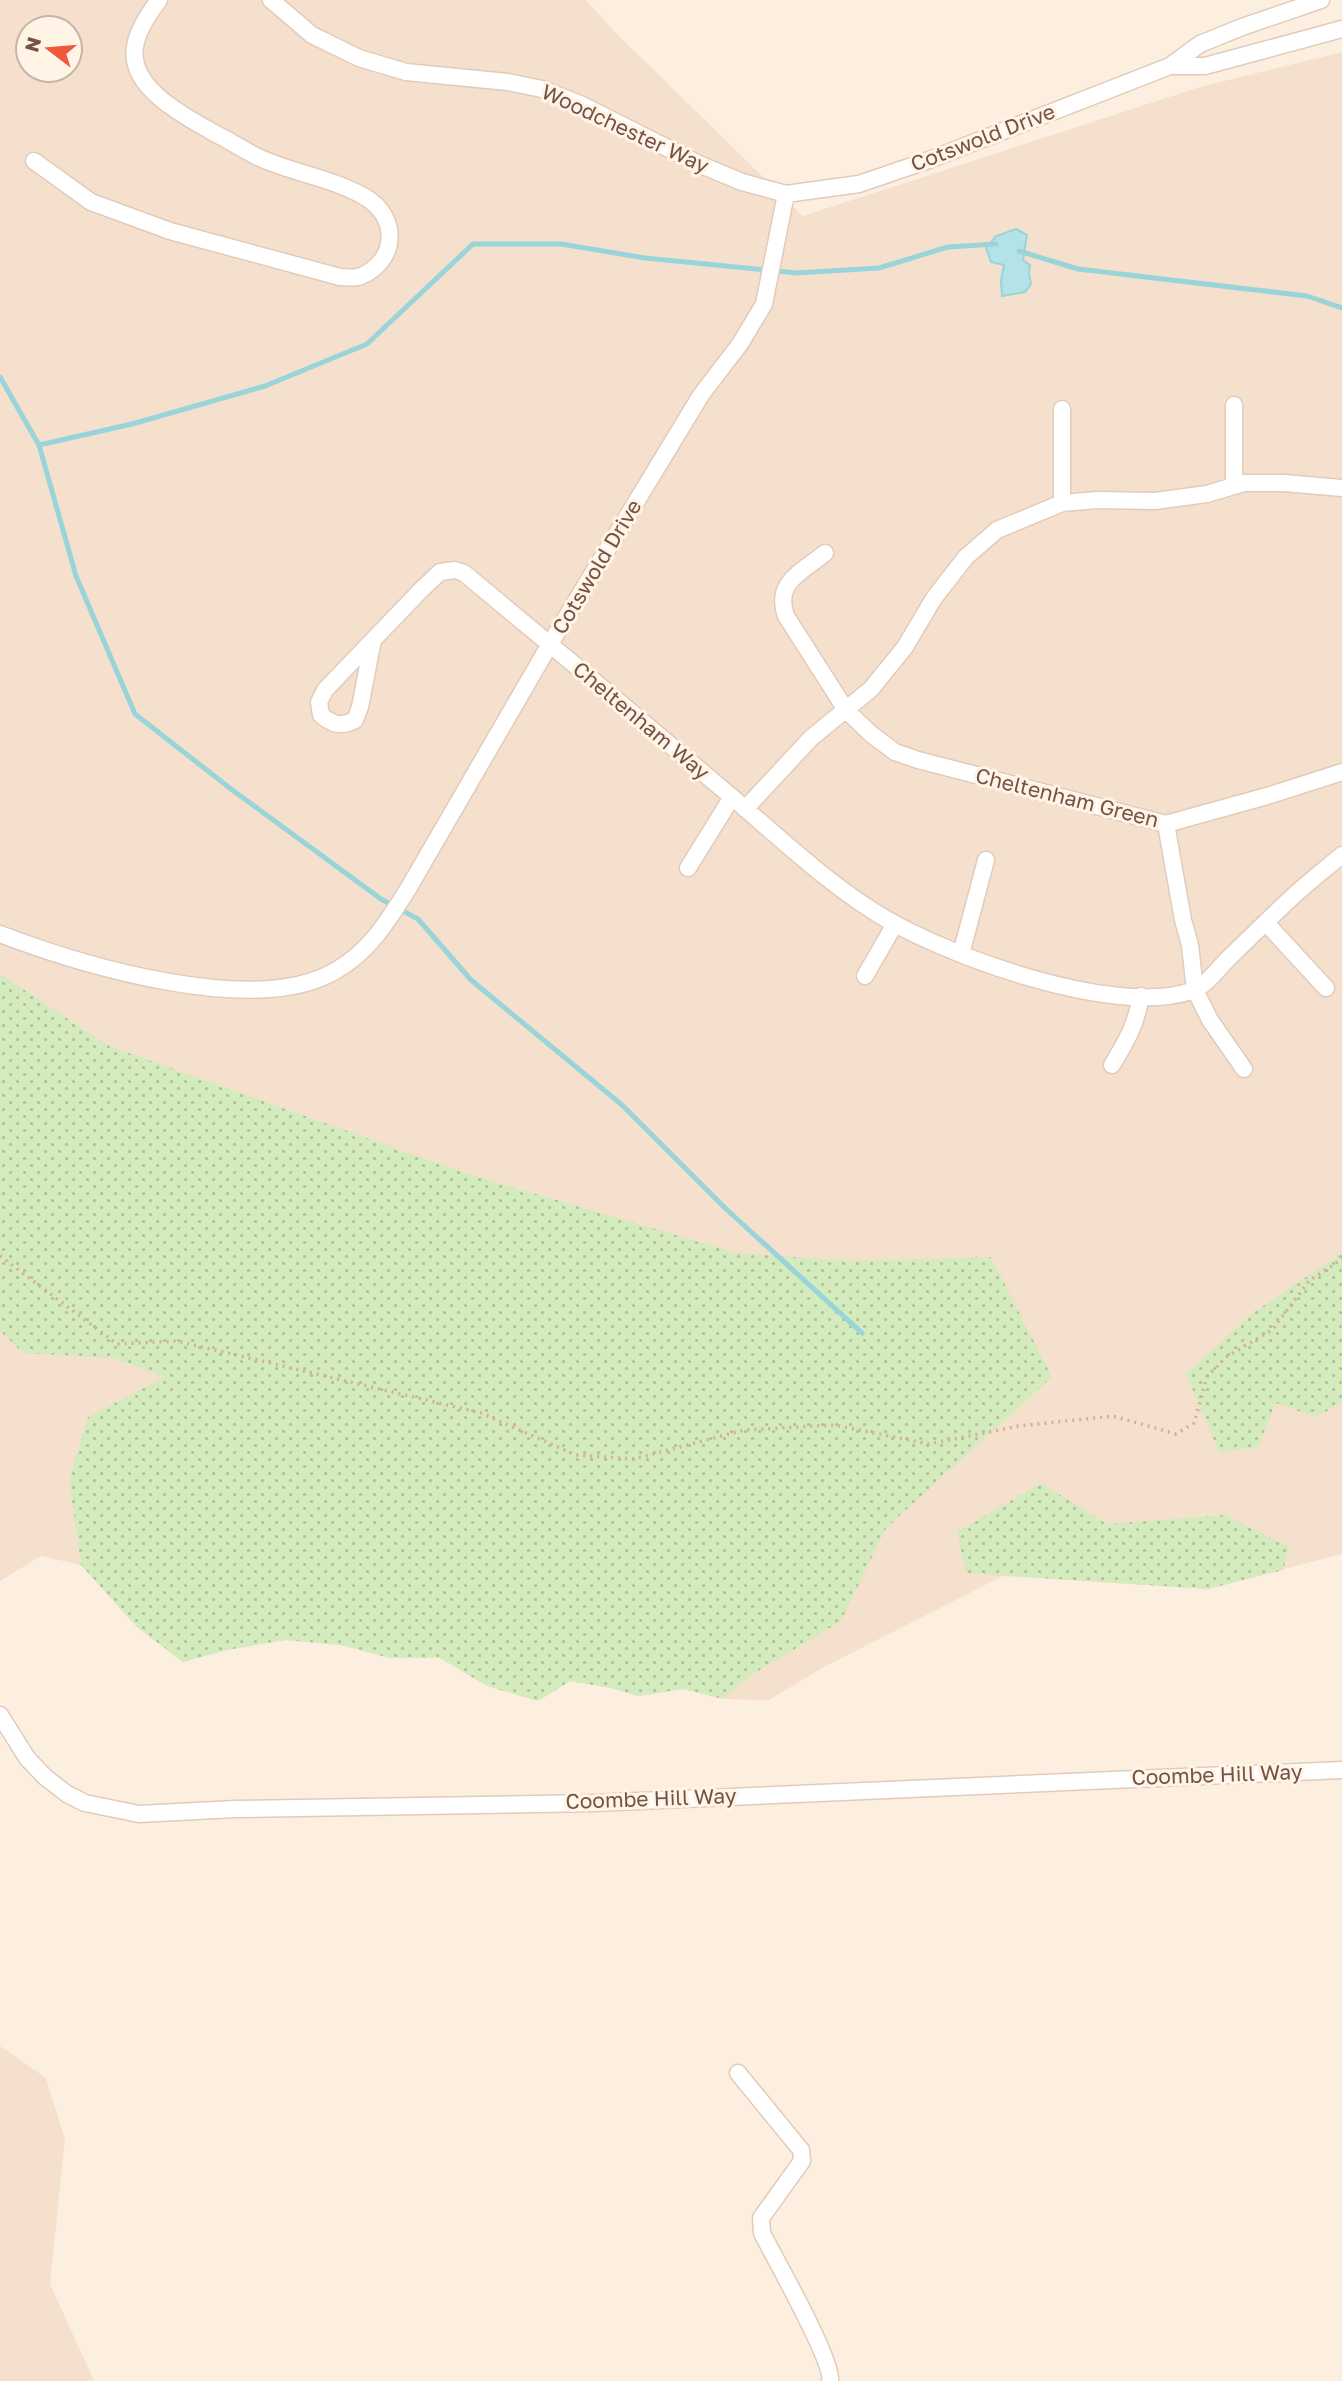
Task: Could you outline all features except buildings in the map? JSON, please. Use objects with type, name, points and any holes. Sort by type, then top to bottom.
[{"type":"street","points":[[34,161],[91,202],[170,231],[340,277],[359,278],[379,265],[388,247],[389,229],[384,212],[365,197],[261,158],[186,117],[148,87],[136,66],[135,47],[149,14],[159,0]]},
{"type":"street","name":"Woodchester Way","points":[[271,0],[312,35],[359,58],[405,72],[508,82],[542,89],[580,104],[701,165],[742,182],[786,194]]},
{"type":"street","name":"Cotswold Drive","points":[[0,934],[52,954],[185,985],[276,989],[300,985],[334,972],[367,948],[387,923],[701,395],[756,321],[768,288],[786,194],[859,184],[929,160],[1170,66],[1200,44],[1321,0]]},
{"type":"street","points":[[1242,27],[1251,55]]},
{"type":"street","name":"Cotswold Drive","points":[[1170,66],[1205,66],[1342,29]]},
{"type":"street","points":[[1234,405],[1234,486]]},
{"type":"street","points":[[1062,409],[1062,503]]},
{"type":"street","points":[[745,808],[811,738],[871,689],[905,648],[934,598],[966,557],[997,530],[1062,503],[1097,500],[1155,501],[1207,494],[1244,483],[1342,488]]},
{"type":"street","name":"Cheltenham Green","points":[[825,553],[789,582],[782,602],[786,616],[846,710],[895,752],[1018,788],[1166,824],[1342,772]]},
{"type":"street","name":"Cheltenham Way","points":[[373,640],[355,720],[345,725],[331,723],[321,715],[319,702],[325,690],[373,640],[440,572],[455,570],[464,573],[807,861],[869,908],[895,924],[961,954],[1059,986],[1105,995],[1180,995],[1195,990]]},
{"type":"street","points":[[688,868],[732,797]]},
{"type":"street","points":[[1166,824],[1190,945],[1195,990],[1210,1020],[1244,1069]]},
{"type":"street","points":[[1195,990],[1341,856]]},
{"type":"street","points":[[961,954],[986,860]]},
{"type":"street","points":[[1266,923],[1326,988]]},
{"type":"street","points":[[865,976],[895,924]]},
{"type":"street","points":[[1112,1065],[1130,1036],[1141,996]]},
{"type":"street","name":"Coombe Hill Way","points":[[0,1715],[27,1758],[67,1794],[85,1803],[139,1814],[235,1809],[593,1802],[1342,1770]]},
{"type":"street","points":[[738,2073],[801,2150],[802,2161],[761,2217],[762,2233],[820,2346],[832,2374],[830,2381]]},
{"type":"path","points":[[0,1256],[117,1344],[177,1341],[190,1343],[481,1413],[576,1455],[634,1459],[744,1430],[834,1425],[929,1444],[1019,1426],[1113,1416],[1176,1434],[1194,1423],[1208,1377],[1226,1357],[1272,1330],[1309,1280],[1342,1259]]},
{"type":"shaded area","points":[[0,0],[586,0],[616,33],[803,216],[1200,87],[1342,52],[1342,1554],[1208,1589],[1003,1576],[824,1667],[769,1700],[723,1699],[683,1689],[638,1696],[570,1681],[538,1701],[487,1686],[440,1658],[390,1658],[341,1645],[285,1640],[227,1650],[183,1662],[137,1627],[81,1565],[41,1556],[0,1581]]},
{"type":"shaded area","points":[[0,2046],[46,2078],[65,2139],[50,2284],[94,2381],[0,2381]]},
{"type":"green space","points":[[0,974],[109,1046],[465,1173],[737,1253],[853,1261],[991,1257],[1052,1377],[886,1528],[841,1621],[750,1676],[723,1699],[683,1689],[638,1696],[570,1681],[538,1701],[487,1686],[440,1658],[390,1658],[341,1645],[285,1640],[227,1650],[183,1662],[137,1627],[81,1565],[69,1481],[88,1417],[165,1377],[113,1358],[23,1353],[0,1331]]},
{"type":"green space","points":[[1342,1253],[1342,1403],[1316,1417],[1276,1403],[1258,1447],[1219,1452],[1186,1374],[1254,1312]]},
{"type":"green space","points":[[1041,1483],[1107,1524],[1225,1515],[1289,1547],[1283,1570],[1208,1589],[966,1573],[957,1532]]},
{"type":"water","points":[[1016,229],[1027,235],[1023,260],[1030,265],[1031,284],[1025,292],[1002,296],[1004,265],[991,262],[986,248],[996,236]]},
{"type":"waterway","points":[[39,445],[132,424],[265,386],[367,344],[473,244],[561,244],[645,258],[797,273],[879,268],[948,247],[996,244]]},
{"type":"waterway","points":[[1019,251],[1078,269],[1307,296],[1342,308]]},
{"type":"waterway","points":[[0,377],[39,445],[76,576],[135,714],[231,789],[381,899],[418,919],[471,980],[622,1105],[725,1208],[862,1333]]}]
